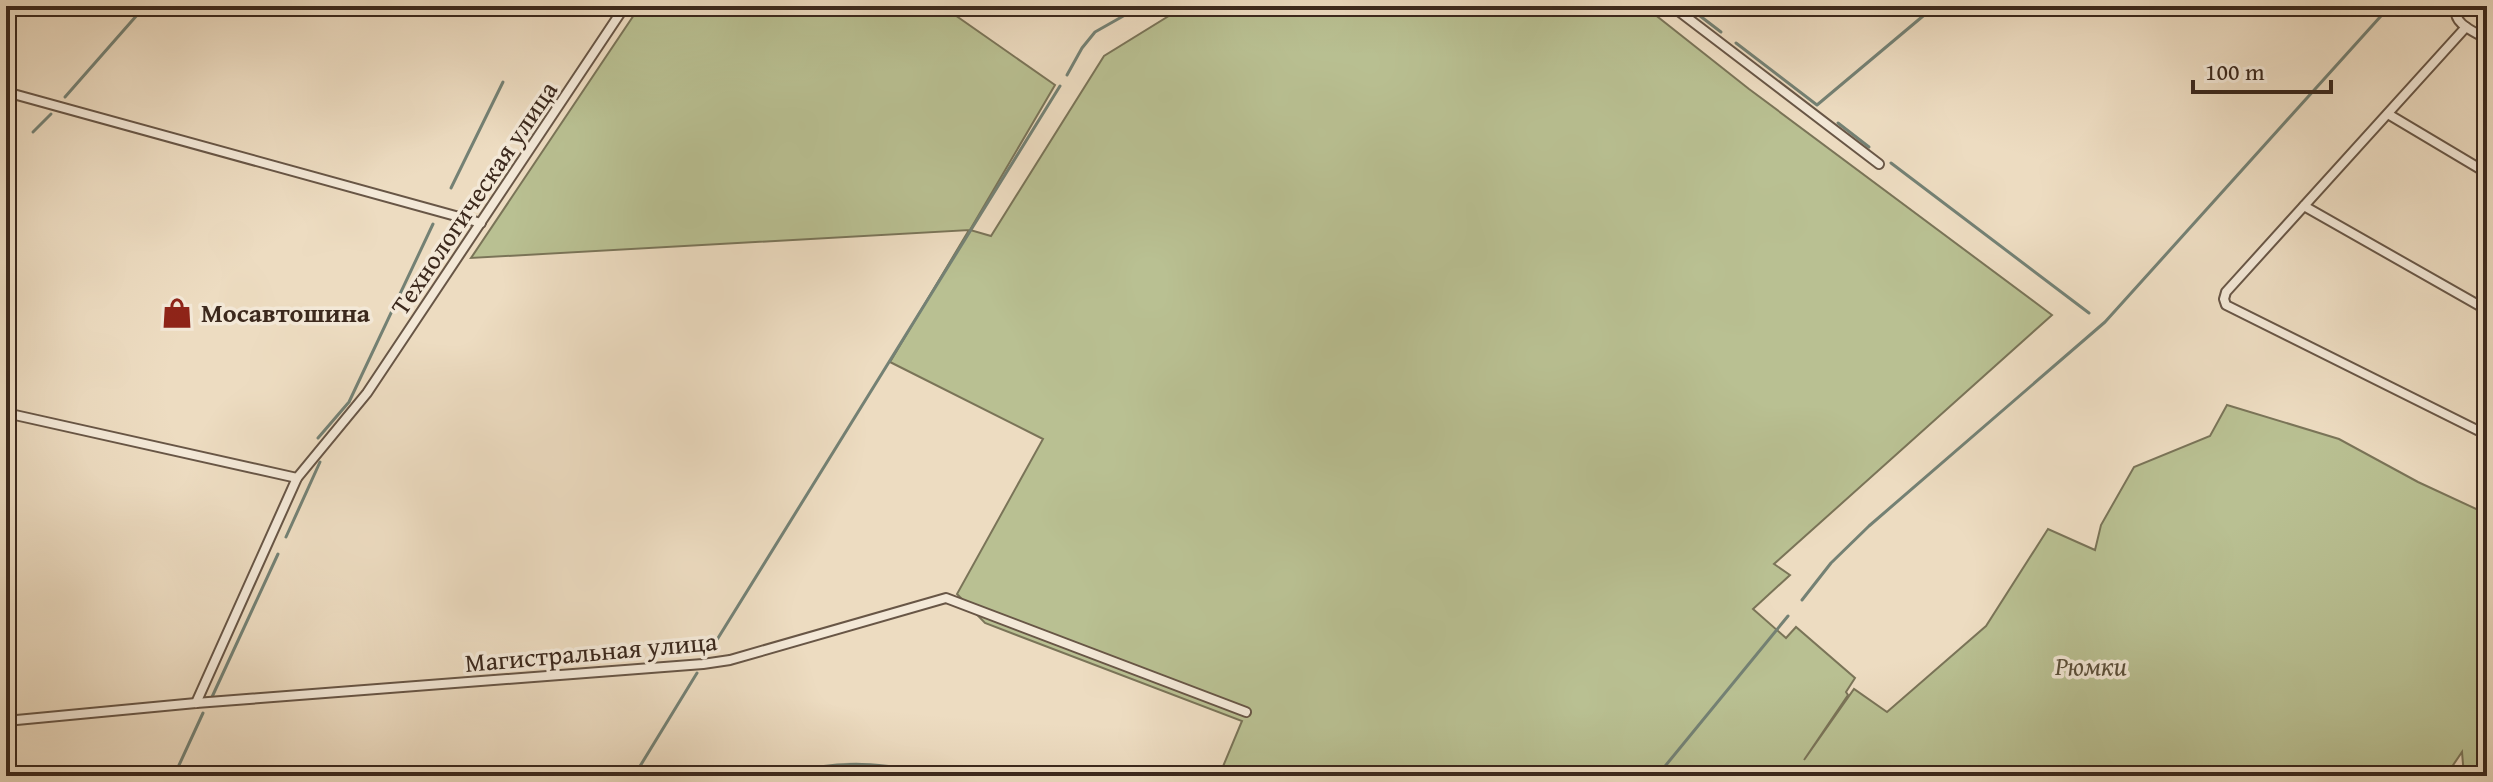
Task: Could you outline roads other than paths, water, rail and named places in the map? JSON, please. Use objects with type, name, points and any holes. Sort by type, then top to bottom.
[{"type":"street","name":"Технологическая улица","points":[[196,703],[297,478],[367,393],[625,6]]},
{"type":"street","points":[[1672,6],[1879,164]]},
{"type":"street","points":[[2456,6],[2457,20],[2487,39]]},
{"type":"street","points":[[2466,27],[2226,292],[2224,299],[2226,305],[2487,435]]},
{"type":"street","points":[[6,92],[481,223]]},
{"type":"street","points":[[2388,114],[2487,173]]},
{"type":"street","points":[[2304,206],[2487,310]]},
{"type":"street","points":[[6,413],[297,478]]},
{"type":"street","name":"Магистральная улица","points":[[6,721],[196,703],[703,664],[730,660],[946,598],[1246,712]]},
{"type":"waterway","points":[[65,97],[145,6]]},
{"type":"waterway","points":[[1067,75],[1095,32],[1141,6]]},
{"type":"waterway","points":[[1687,6],[1721,32]]},
{"type":"waterway","points":[[1736,43],[1817,105],[1935,6]]},
{"type":"waterway","points":[[1802,600],[1831,563],[1869,526],[2105,322],[2390,6]]},
{"type":"waterway","points":[[451,188],[503,82]]},
{"type":"waterway","points":[[710,651],[1060,86]]},
{"type":"waterway","points":[[33,132],[51,114]]},
{"type":"waterway","points":[[1838,123],[1869,147]]},
{"type":"waterway","points":[[1891,163],[2089,313]]},
{"type":"waterway","points":[[318,438],[349,402],[433,224]]},
{"type":"waterway","points":[[286,537],[320,462]]},
{"type":"waterway","points":[[212,697],[278,554]]},
{"type":"waterway","points":[[1657,776],[1788,616]]},
{"type":"waterway","points":[[634,776],[697,673]]},
{"type":"waterway","points":[[174,776],[203,713]]},
{"type":"waterway","points":[[777,776],[800,770],[862,764],[947,776]]},
{"type":"place","name":"Мосавтошина","points":[[177,313]]},
{"type":"park label","name":"Рюмки","points":[[2091,666]]}]
